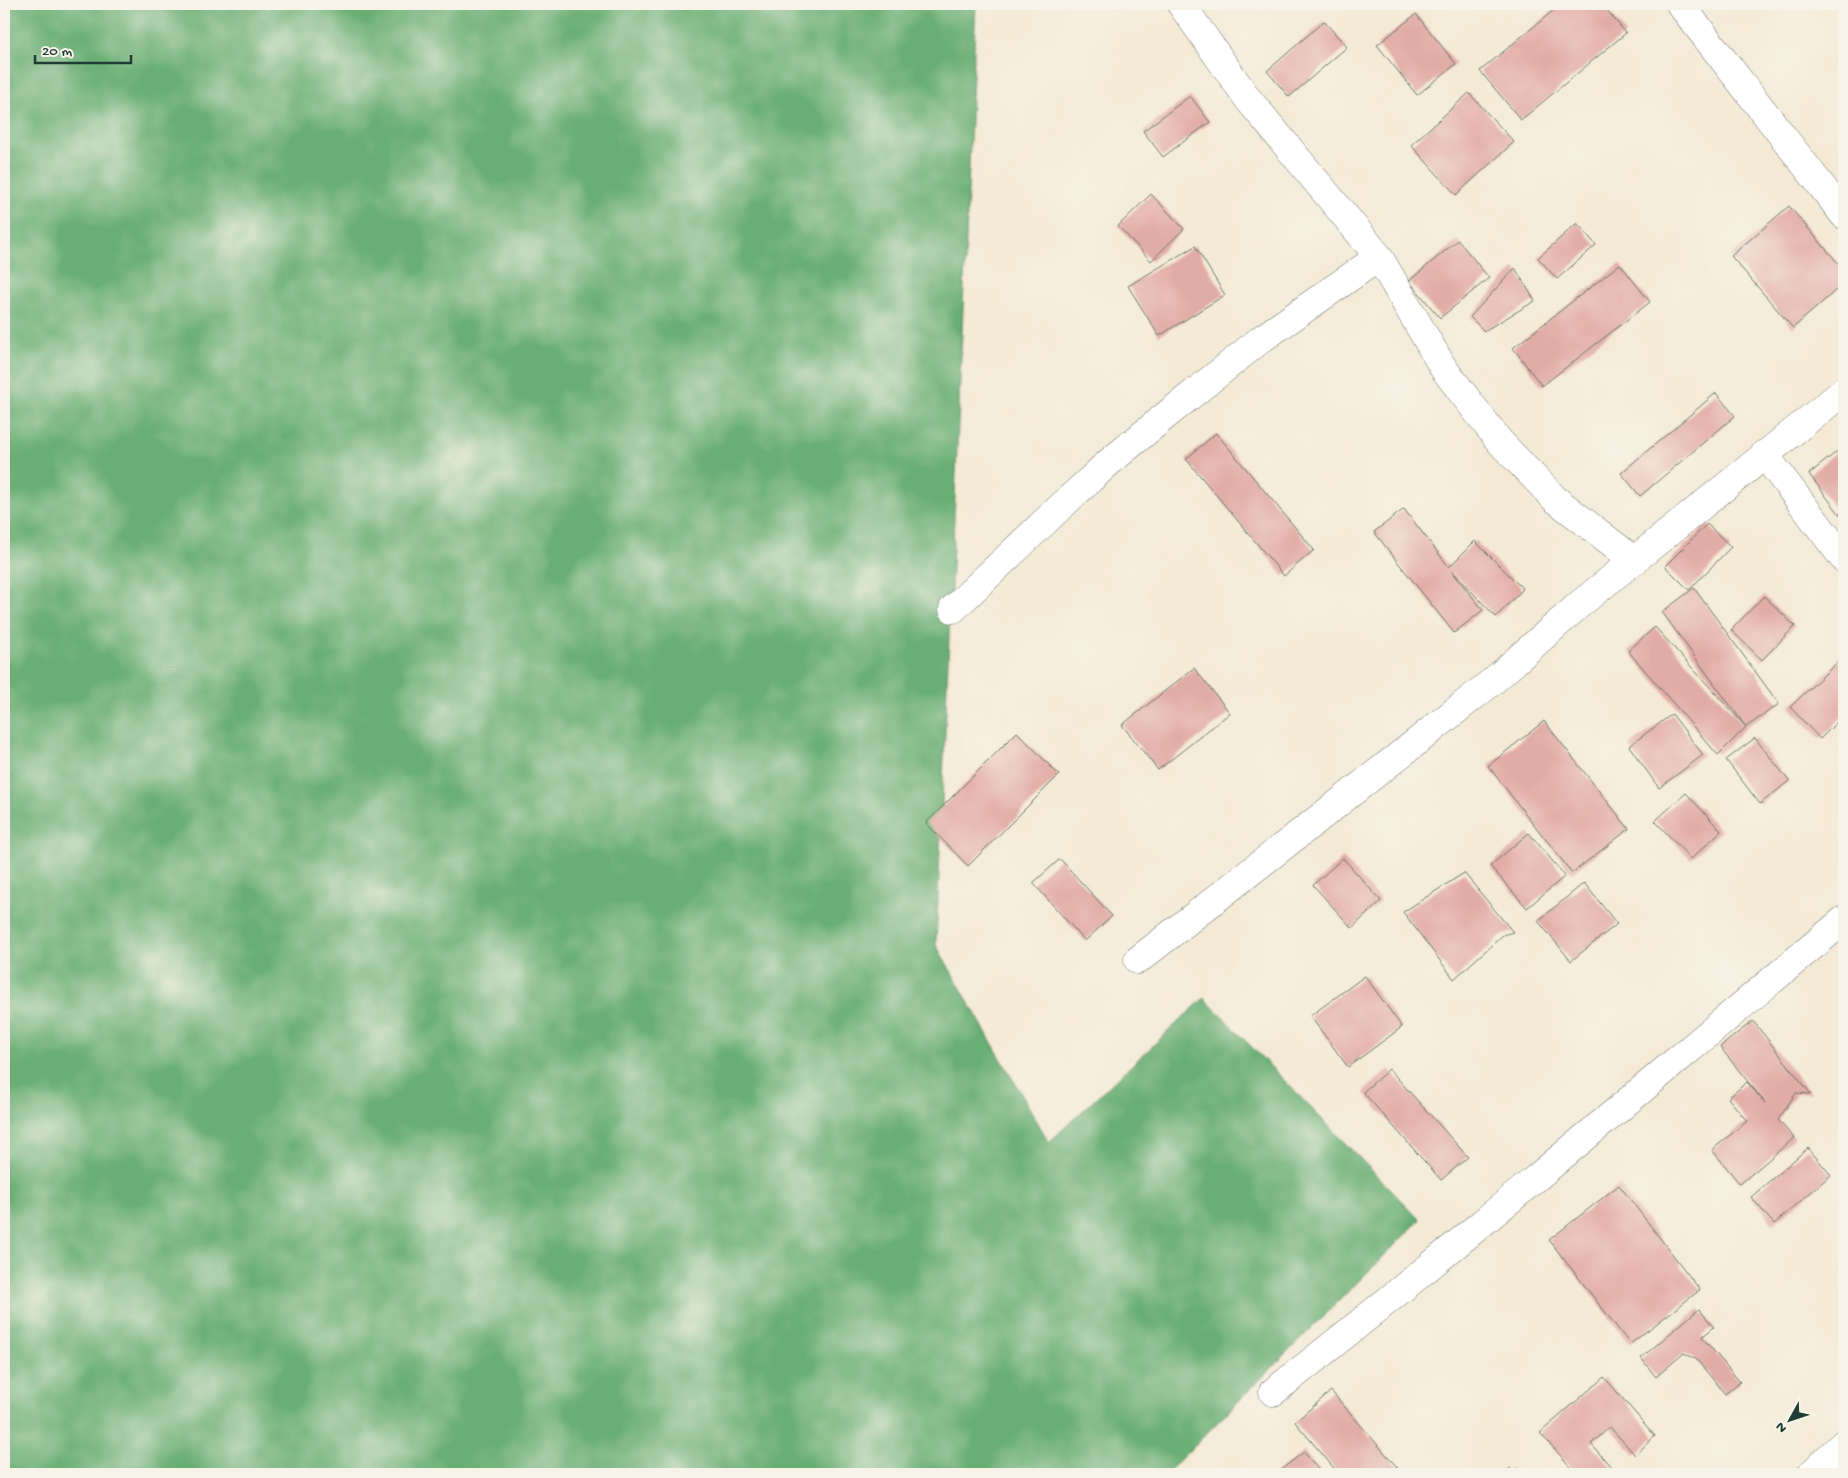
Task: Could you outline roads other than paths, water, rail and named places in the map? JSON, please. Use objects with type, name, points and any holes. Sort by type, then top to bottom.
[{"type":"street","points":[[1181,4],[1248,99],[1379,257],[1444,369],[1500,442],[1556,499],[1635,561]]},
{"type":"street","points":[[1680,4],[1844,215]]},
{"type":"street","points":[[953,609],[1107,464],[1260,340],[1379,257]]},
{"type":"street","points":[[1138,960],[1416,743],[1493,680],[1580,604],[1844,391]]},
{"type":"street","points":[[1764,454],[1844,559]]},
{"type":"street","points":[[1273,1392],[1369,1317],[1500,1210],[1670,1064],[1844,920]]},
{"type":"street","points":[[1811,1474],[1844,1443]]}]
